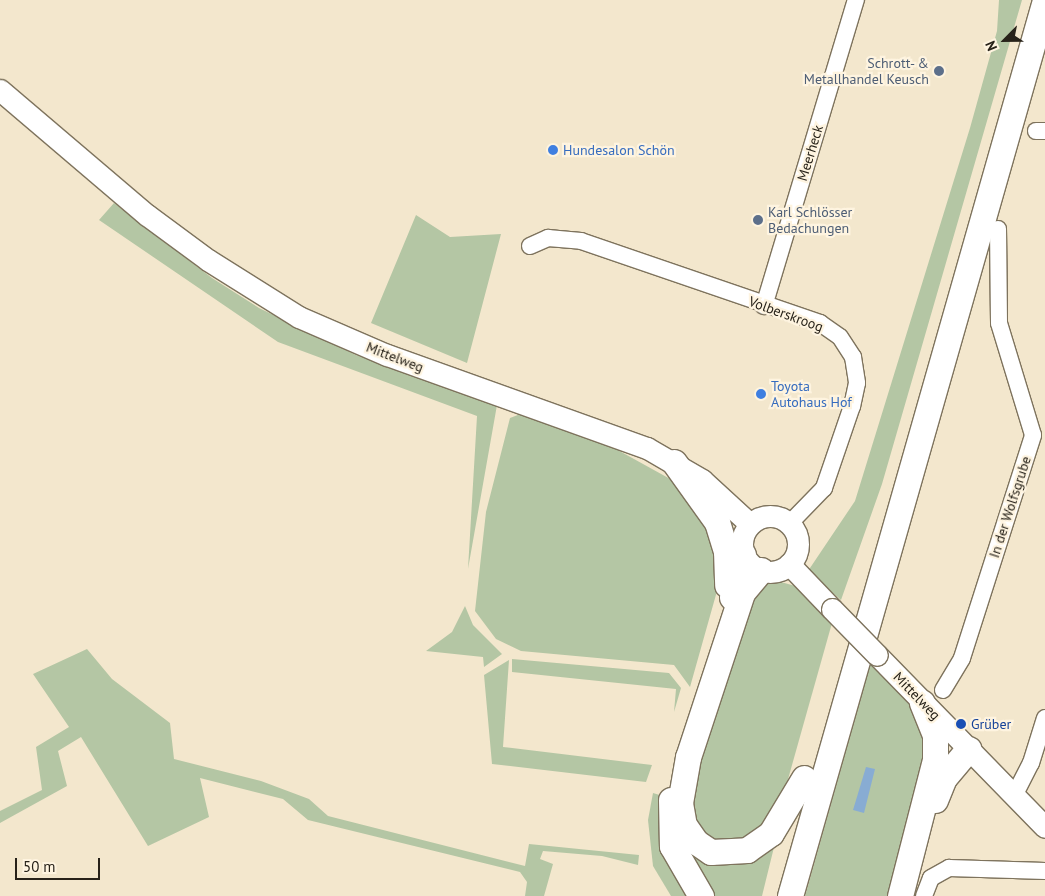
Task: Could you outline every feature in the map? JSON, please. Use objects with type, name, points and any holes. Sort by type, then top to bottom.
[{"type":"highway","points":[[773,896],[804,778],[1028,0]]},
{"type":"highway","points":[[790,896],[798,861],[1045,0]]},
{"type":"highway","points":[[674,462],[702,498],[722,536],[727,573],[721,632]]},
{"type":"highway","points":[[752,562],[688,757],[680,803],[684,825],[696,842],[711,852],[747,850],[771,833],[804,778]]},
{"type":"highway","points":[[701,896],[675,856],[669,814],[678,766],[721,632],[752,562]]},
{"type":"highway","points":[[900,896],[935,760],[932,696]]},
{"type":"highway","points":[[935,760],[962,743]]},
{"type":"highway","points":[[909,896],[937,792],[962,743]]},
{"type":"highway","points":[[797,896],[798,861]]},
{"type":"main road","name":"Mittelweg","points":[[0,90],[208,260],[299,316],[387,355],[563,417],[674,462],[722,496],[750,524]]},
{"type":"main road","points":[[772,516],[789,524],[797,544],[789,564],[776,571],[752,562],[743,537],[750,524],[772,516]]},
{"type":"main road","name":"Mittelweg","points":[[789,564],[877,655],[932,696],[962,743],[1045,828]]},
{"type":"street","name":"Meerheck","points":[[764,306],[856,0]]},
{"type":"street","name":"In der Wolfsgrube","points":[[932,696],[962,658],[1039,433],[999,323],[998,229]]},
{"type":"street","name":"Volberskroog","points":[[530,246],[548,238],[581,241],[764,306],[820,323],[840,337],[853,357],[857,383],[832,473],[824,488],[789,524]]},
{"type":"street","points":[[1014,796],[1044,723]]},
{"type":"street","points":[[924,896],[931,878],[949,868],[1045,870]]},
{"type":"green space","points":[[999,0],[1022,0],[882,484],[841,600],[808,571],[855,501],[970,128],[997,31]]},
{"type":"green space","points":[[114,203],[212,278],[259,308],[356,355],[497,405],[468,569],[477,416],[278,342],[99,220]]},
{"type":"green space","points":[[416,215],[450,237],[501,234],[467,363],[371,323]]},
{"type":"green space","points":[[523,413],[605,443],[672,480],[710,525],[719,584],[690,687],[674,665],[521,651],[496,639],[475,611],[486,512],[510,418]]},
{"type":"green space","points":[[770,579],[799,587],[832,623],[783,797],[772,819],[741,845],[700,836],[686,806],[741,607]]},
{"type":"green space","points":[[465,606],[473,625],[502,654],[484,667],[483,657],[426,651],[452,632]]},
{"type":"green space","points":[[87,649],[112,679],[170,723],[174,759],[261,781],[309,799],[328,816],[525,866],[529,844],[639,855],[638,865],[602,856],[543,851],[540,859],[553,864],[544,896],[525,896],[527,882],[520,872],[308,820],[283,799],[200,778],[209,817],[148,846],[81,737],[58,751],[67,786],[0,823],[0,811],[42,790],[36,747],[69,727],[33,674]]},
{"type":"green space","points":[[512,659],[669,673],[681,688],[674,712],[676,689],[512,672]]},
{"type":"green space","points":[[509,660],[503,747],[652,765],[646,782],[492,764],[484,675]]},
{"type":"green space","points":[[871,662],[904,694],[929,736],[897,896],[805,896]]},
{"type":"green space","points":[[653,793],[663,796],[691,896],[671,896],[653,866],[648,820]]},
{"type":"green space","points":[[777,835],[762,896],[710,896],[692,871],[683,836],[690,846]]},
{"type":"water","points":[[866,767],[875,769],[864,813],[853,810]]},
{"type":"place","name":"Schrott- & Metallhandel Keusch","points":[[939,71]]},
{"type":"place","name":"Hundesalon Schön","points":[[553,150]]},
{"type":"place","name":"Karl Schlösser Bedachungen","points":[[758,220]]},
{"type":"place","name":"Toyota Autohaus Hof","points":[[761,394]]},
{"type":"place","name":"Grüber","points":[[961,724]]}]
